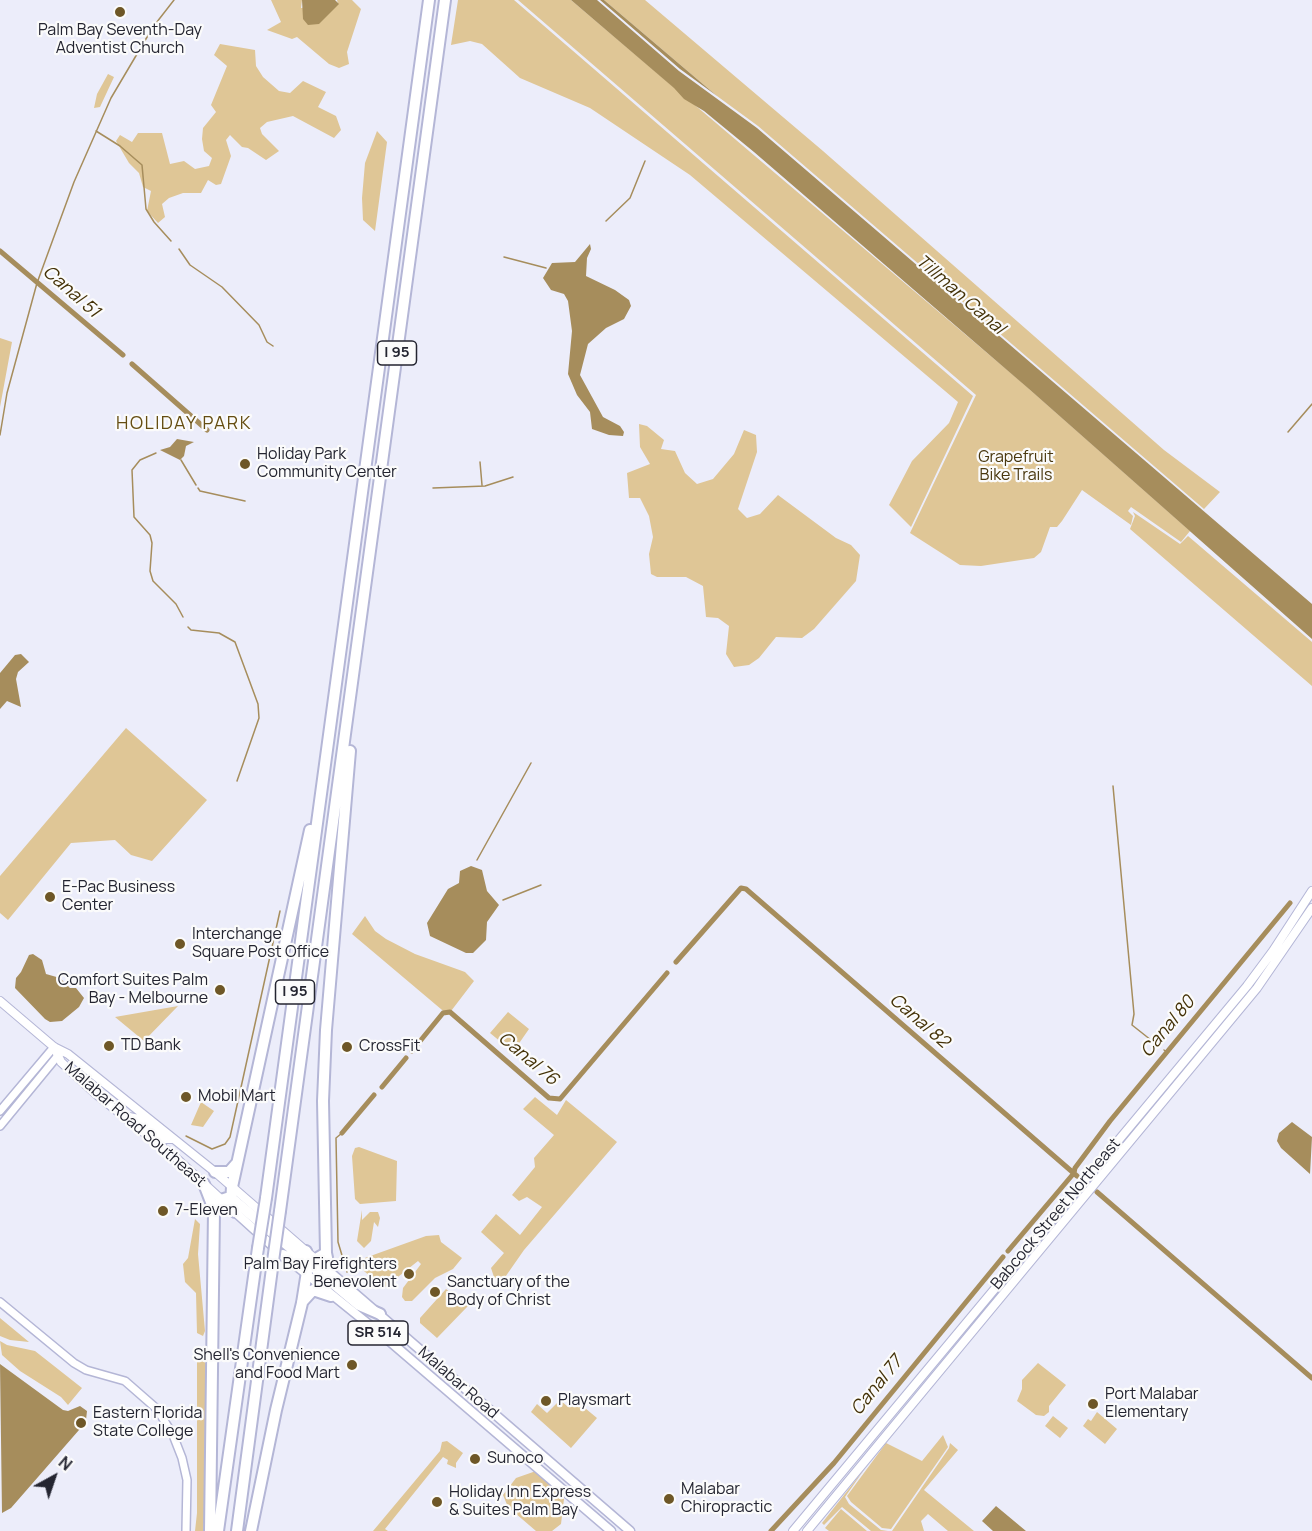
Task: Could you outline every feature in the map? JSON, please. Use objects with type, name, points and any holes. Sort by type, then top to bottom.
[{"type":"highway","name":"I 95","points":[[218,1531],[266,1198],[429,0]]},
{"type":"highway","name":"I 95","points":[[237,1531],[278,1258],[280,1211],[445,0]]},
{"type":"highway","points":[[330,1272],[326,1252],[323,1123],[326,1030],[351,740],[349,706]]},
{"type":"highway","points":[[214,1210],[228,1195],[236,1164],[322,786]]},
{"type":"highway","points":[[215,1172],[229,1172],[236,1164]]},
{"type":"highway","points":[[204,1184],[214,1210],[210,1531]]},
{"type":"highway","points":[[228,1195],[235,1212]]},
{"type":"highway","points":[[228,1195],[313,1262],[359,1305],[380,1314]]},
{"type":"highway","points":[[306,1251],[313,1262]]},
{"type":"highway","points":[[251,1531],[307,1276],[313,1262],[326,1252]]},
{"type":"highway","points":[[278,1258],[313,1262]]},
{"type":"highway","points":[[302,1303],[313,1290],[331,1296]]},
{"type":"main road","name":"Babcock Street Northeast","points":[[793,1531],[1247,986],[1310,897]]},
{"type":"main road","name":"Babcock Street Northeast","points":[[807,1531],[1257,988],[1312,908]]},
{"type":"main road","points":[[0,1000],[58,1051],[215,1172],[228,1195],[306,1251]]},
{"type":"main road","name":"Malabar Road Southeast","points":[[58,1051],[61,1062],[112,1107],[204,1184],[228,1195]]},
{"type":"main road","points":[[112,1107],[130,1112],[136,1109]]},
{"type":"main road","points":[[122,1115],[139,1119],[161,1137],[171,1138]]},
{"type":"main road","name":"Malabar Road","points":[[235,1212],[278,1258],[307,1276],[402,1352],[611,1531]]},
{"type":"main road","name":"Malabar Road","points":[[313,1262],[330,1272],[380,1314],[630,1531]]},
{"type":"main road","points":[[402,1352],[412,1351],[425,1355]]},
{"type":"main road","points":[[837,1494],[835,1491],[838,1477]]},
{"type":"main road","points":[[591,1514],[614,1518]]},
{"type":"street","points":[[0,1111],[58,1051]]},
{"type":"street","points":[[0,1126],[58,1051]]},
{"type":"street","points":[[0,1302],[74,1363],[86,1370],[125,1381],[157,1409],[173,1435],[182,1458],[187,1480],[186,1531]]},
{"type":"green space","points":[[271,0],[302,0],[301,8],[338,4],[337,0],[352,0],[361,9],[347,52],[349,64],[339,68],[329,64],[297,37],[292,39],[267,30],[281,22]]},
{"type":"green space","points":[[458,0],[514,0],[973,396],[911,527],[889,505],[912,461],[949,423],[958,402],[690,175],[590,108],[520,78],[482,44],[470,41],[451,45]]},
{"type":"green space","name":"Grapefruit Bike Trails","points":[[518,0],[571,0],[1019,380],[1190,531],[1181,542],[1131,507],[1128,511],[1133,516],[1131,525],[1082,490],[1057,527],[1050,527],[1041,552],[1034,558],[981,566],[960,565],[910,533],[976,395]]},
{"type":"green space","points":[[604,0],[645,0],[823,151],[1164,450],[1220,492],[1204,509],[758,126],[717,96]]},
{"type":"green space","points":[[220,44],[255,50],[256,66],[263,77],[279,91],[290,93],[303,81],[326,92],[318,107],[336,116],[341,130],[334,138],[293,116],[267,122],[260,128],[262,134],[279,151],[266,160],[248,148],[242,147],[230,135],[226,140],[231,156],[221,184],[216,185],[208,180],[201,193],[183,193],[169,198],[162,204],[165,217],[158,223],[147,211],[151,191],[143,187],[139,173],[129,163],[116,141],[120,135],[132,142],[138,133],[162,133],[170,164],[184,161],[195,169],[209,166],[212,158],[204,151],[202,139],[203,128],[216,112],[211,105],[227,66],[214,55]]},
{"type":"green space","points":[[108,74],[114,77],[100,107],[94,108],[97,94]]},
{"type":"green space","points":[[377,131],[387,142],[375,231],[363,220],[362,198],[365,163]]},
{"type":"green space","points":[[0,338],[12,342],[0,407]]},
{"type":"green space","points":[[639,424],[647,426],[664,440],[661,449],[675,451],[685,473],[697,484],[713,479],[734,454],[744,430],[756,435],[757,452],[738,509],[747,518],[760,514],[778,495],[836,538],[851,545],[860,555],[856,581],[814,629],[802,638],[776,637],[759,658],[749,665],[734,667],[726,654],[729,626],[718,618],[706,617],[703,586],[686,577],[657,577],[651,574],[649,554],[653,537],[649,516],[640,498],[629,498],[627,473],[650,464],[640,447]]},
{"type":"green space","points":[[1133,512],[1180,544],[1188,536],[1312,642],[1312,686],[1130,529],[1135,516]]},
{"type":"green space","points":[[126,728],[207,800],[152,861],[131,855],[115,840],[71,843],[8,920],[0,913],[0,876]]},
{"type":"green space","points":[[365,916],[375,931],[386,939],[415,954],[465,972],[474,981],[448,1015],[352,934]]},
{"type":"green space","points":[[178,1006],[144,1041],[115,1017]]},
{"type":"green space","points":[[508,1012],[529,1029],[513,1052],[490,1033]]},
{"type":"green space","points":[[535,1097],[557,1115],[566,1100],[617,1142],[524,1250],[501,1283],[494,1277],[491,1268],[504,1253],[481,1232],[496,1214],[520,1235],[542,1207],[527,1197],[519,1201],[512,1195],[535,1167],[534,1158],[554,1135],[523,1109]]},
{"type":"green space","points":[[201,1102],[214,1111],[203,1127],[191,1125]]},
{"type":"green space","points":[[359,1147],[397,1161],[396,1201],[360,1204],[355,1199],[352,1156],[355,1148]]},
{"type":"green space","points":[[362,1210],[362,1220],[370,1212],[378,1212],[380,1218],[378,1227],[374,1222],[371,1241],[364,1248],[357,1241]]},
{"type":"green space","points":[[195,1219],[200,1224],[198,1254],[205,1331],[203,1336],[197,1333],[196,1293],[185,1282],[183,1264],[188,1258]]},
{"type":"green space","points":[[439,1235],[441,1242],[462,1258],[453,1269],[435,1278],[412,1301],[405,1301],[402,1297],[403,1288],[421,1264],[418,1261],[384,1288],[364,1271],[362,1259],[426,1236]]},
{"type":"green space","points":[[446,1289],[468,1306],[437,1338],[420,1323],[420,1318]]},
{"type":"green space","points":[[0,1318],[29,1342],[10,1340],[0,1336]]},
{"type":"green space","points":[[0,1341],[7,1345],[35,1351],[82,1388],[68,1405],[61,1397],[20,1371],[2,1355]]},
{"type":"green space","points":[[203,1349],[206,1353],[206,1504],[203,1531],[195,1531],[197,1513],[197,1350]]},
{"type":"green space","points":[[1038,1363],[1066,1385],[1044,1416],[1036,1415],[1017,1401],[1022,1389],[1022,1380]]},
{"type":"green space","points":[[574,1399],[597,1418],[571,1448],[531,1412],[537,1404],[547,1413],[560,1400],[567,1406]]},
{"type":"green space","points":[[1097,1412],[1117,1429],[1105,1444],[1083,1426],[1088,1419],[1091,1421]]},
{"type":"green space","points":[[1053,1416],[1068,1428],[1060,1438],[1045,1426]]},
{"type":"green space","points":[[943,1435],[948,1447],[891,1529],[882,1528],[851,1502],[847,1496],[886,1443],[922,1461]]},
{"type":"green space","points":[[447,1441],[463,1453],[456,1463],[456,1468],[447,1464],[448,1460],[443,1457],[385,1529],[388,1531],[373,1531],[440,1451],[442,1442]]},
{"type":"green space","points":[[950,1443],[958,1450],[924,1490],[974,1531],[948,1531],[928,1514],[921,1521],[924,1531],[892,1531],[949,1448]]},
{"type":"green space","points":[[866,1467],[845,1497],[849,1504],[881,1530],[888,1531],[871,1531],[842,1507],[824,1525],[822,1523]]},
{"type":"green space","points":[[536,1471],[564,1499],[561,1524],[552,1531],[536,1531],[508,1507],[503,1495],[516,1478]]},
{"type":"green space","points":[[841,1509],[867,1531],[829,1531],[825,1528]]},
{"type":"shaded area","points":[[302,0],[335,0],[339,4],[319,24],[308,25],[303,19]]},
{"type":"shaded area","points":[[571,0],[597,0],[679,71],[757,128],[1312,604],[1312,639],[1029,389],[754,152],[704,111],[684,99]]},
{"type":"shaded area","points":[[600,0],[604,0],[717,96],[680,69]]},
{"type":"shaded area","points":[[590,244],[586,276],[615,290],[629,300],[631,306],[624,319],[606,328],[588,344],[580,375],[603,417],[620,426],[624,432],[623,436],[609,435],[592,429],[590,412],[577,395],[568,374],[572,331],[568,301],[564,294],[551,290],[543,278],[552,263],[575,262]]},
{"type":"shaded area","points":[[177,439],[194,442],[186,446],[184,456],[180,460],[160,450],[170,447]]},
{"type":"shaded area","points":[[21,654],[29,662],[18,672],[16,679],[21,707],[7,701],[0,709],[0,673],[15,655]]},
{"type":"shaded area","points":[[471,866],[482,870],[487,891],[499,905],[487,922],[486,940],[473,953],[466,953],[430,936],[427,923],[448,889],[459,883],[460,871]]},
{"type":"shaded area","points":[[33,954],[42,960],[46,974],[60,978],[70,988],[76,988],[84,998],[79,1007],[62,1021],[50,1022],[45,1019],[15,988],[16,978],[29,955]]},
{"type":"shaded area","points":[[1292,1122],[1312,1137],[1310,1174],[1281,1148],[1277,1141],[1279,1133]]},
{"type":"shaded area","points":[[0,1364],[63,1410],[68,1411],[80,1406],[87,1411],[86,1420],[79,1430],[11,1508],[2,1513]]},
{"type":"shaded area","points":[[996,1506],[1026,1531],[993,1531],[982,1521]]},
{"type":"waterway","points":[[0,435],[7,393],[37,283],[74,182],[111,98],[153,27],[174,0]]},
{"type":"waterway","points":[[96,131],[120,146],[142,165],[146,209],[171,241]]},
{"type":"waterway","points":[[606,221],[630,198],[645,161]]},
{"type":"waterway","points":[[179,249],[190,265],[222,287],[259,325],[267,342],[273,346]]},
{"type":"waterway","name":"Canal 51","points":[[0,251],[123,355]]},
{"type":"waterway","points":[[504,257],[546,268]]},
{"type":"waterway","points":[[132,364],[207,430]]},
{"type":"waterway","points":[[1288,432],[1312,404]]},
{"type":"waterway","points":[[156,453],[140,460],[132,470],[134,517],[150,535],[152,543],[150,571],[153,581],[176,604],[183,617]]},
{"type":"waterway","points":[[181,460],[196,485]]},
{"type":"waterway","points":[[480,462],[482,485]]},
{"type":"waterway","points":[[433,488],[485,486],[513,477]]},
{"type":"waterway","points":[[198,488],[200,491],[245,501]]},
{"type":"waterway","points":[[188,627],[191,630],[219,633],[235,642],[258,704],[259,718],[237,781]]},
{"type":"waterway","points":[[477,860],[531,763]]},
{"type":"waterway","points":[[1113,786],[1134,1014],[1132,1025],[1156,1044]]},
{"type":"waterway","points":[[503,900],[541,885]]},
{"type":"waterway","name":"Canal 82","points":[[676,962],[741,888],[746,889],[1077,1176]]},
{"type":"waterway","name":"Canal 80","points":[[1008,1251],[1074,1173],[1075,1168],[1110,1121],[1290,903]]},
{"type":"waterway","points":[[186,1136],[212,1149],[225,1144],[230,1137],[280,911]]},
{"type":"waterway","name":"Canal 76","points":[[412,1051],[443,1013],[450,1012],[549,1098],[560,1099],[667,973]]},
{"type":"waterway","name":"Canal 76","points":[[382,1087],[406,1058]]},
{"type":"waterway","name":"Canal 76","points":[[342,1133],[374,1095]]},
{"type":"waterway","points":[[342,1133],[336,1138],[338,1242],[347,1272]]},
{"type":"waterway","name":"Canal 82","points":[[1097,1192],[1312,1378]]},
{"type":"waterway","name":"Canal 77","points":[[771,1531],[834,1463],[1003,1257]]},
{"type":"place","name":"Palm Bay Seventh-Day Adventist Church","points":[[120,12]]},
{"type":"place","name":"Holiday Park Community Center","points":[[245,464]]},
{"type":"place","name":"E-Pac Business Center","points":[[50,897]]},
{"type":"place","name":"Interchange Square Post Office","points":[[180,944]]},
{"type":"place","name":"Comfort Suites Palm Bay - Melbourne","points":[[220,990]]},
{"type":"place","name":"TD Bank","points":[[109,1046]]},
{"type":"place","name":"CrossFit","points":[[347,1047]]},
{"type":"place","name":"Mobil Mart","points":[[186,1097]]},
{"type":"place","name":"7-Eleven","points":[[163,1211]]},
{"type":"place","name":"Palm Bay Firefighters Benevolent","points":[[409,1274]]},
{"type":"place","name":"Sanctuary of the Body of Christ","points":[[435,1292]]},
{"type":"place","name":"Shell's Convenience and Food Mart","points":[[352,1365]]},
{"type":"place","name":"Playsmart","points":[[546,1401]]},
{"type":"place","name":"Port Malabar Elementary","points":[[1093,1404]]},
{"type":"place","name":"Eastern Florida State College","points":[[81,1423]]},
{"type":"place","name":"Sunoco","points":[[475,1459]]},
{"type":"place","name":"Malabar Chiropractic","points":[[669,1499]]},
{"type":"place","name":"Holiday Inn Express & Suites Palm Bay","points":[[437,1502]]},
{"type":"district","name":"HOLIDAY PARK","points":[[184,424]]},
{"type":"water label","name":"Tillman Canal","points":[[960,295]]}]
